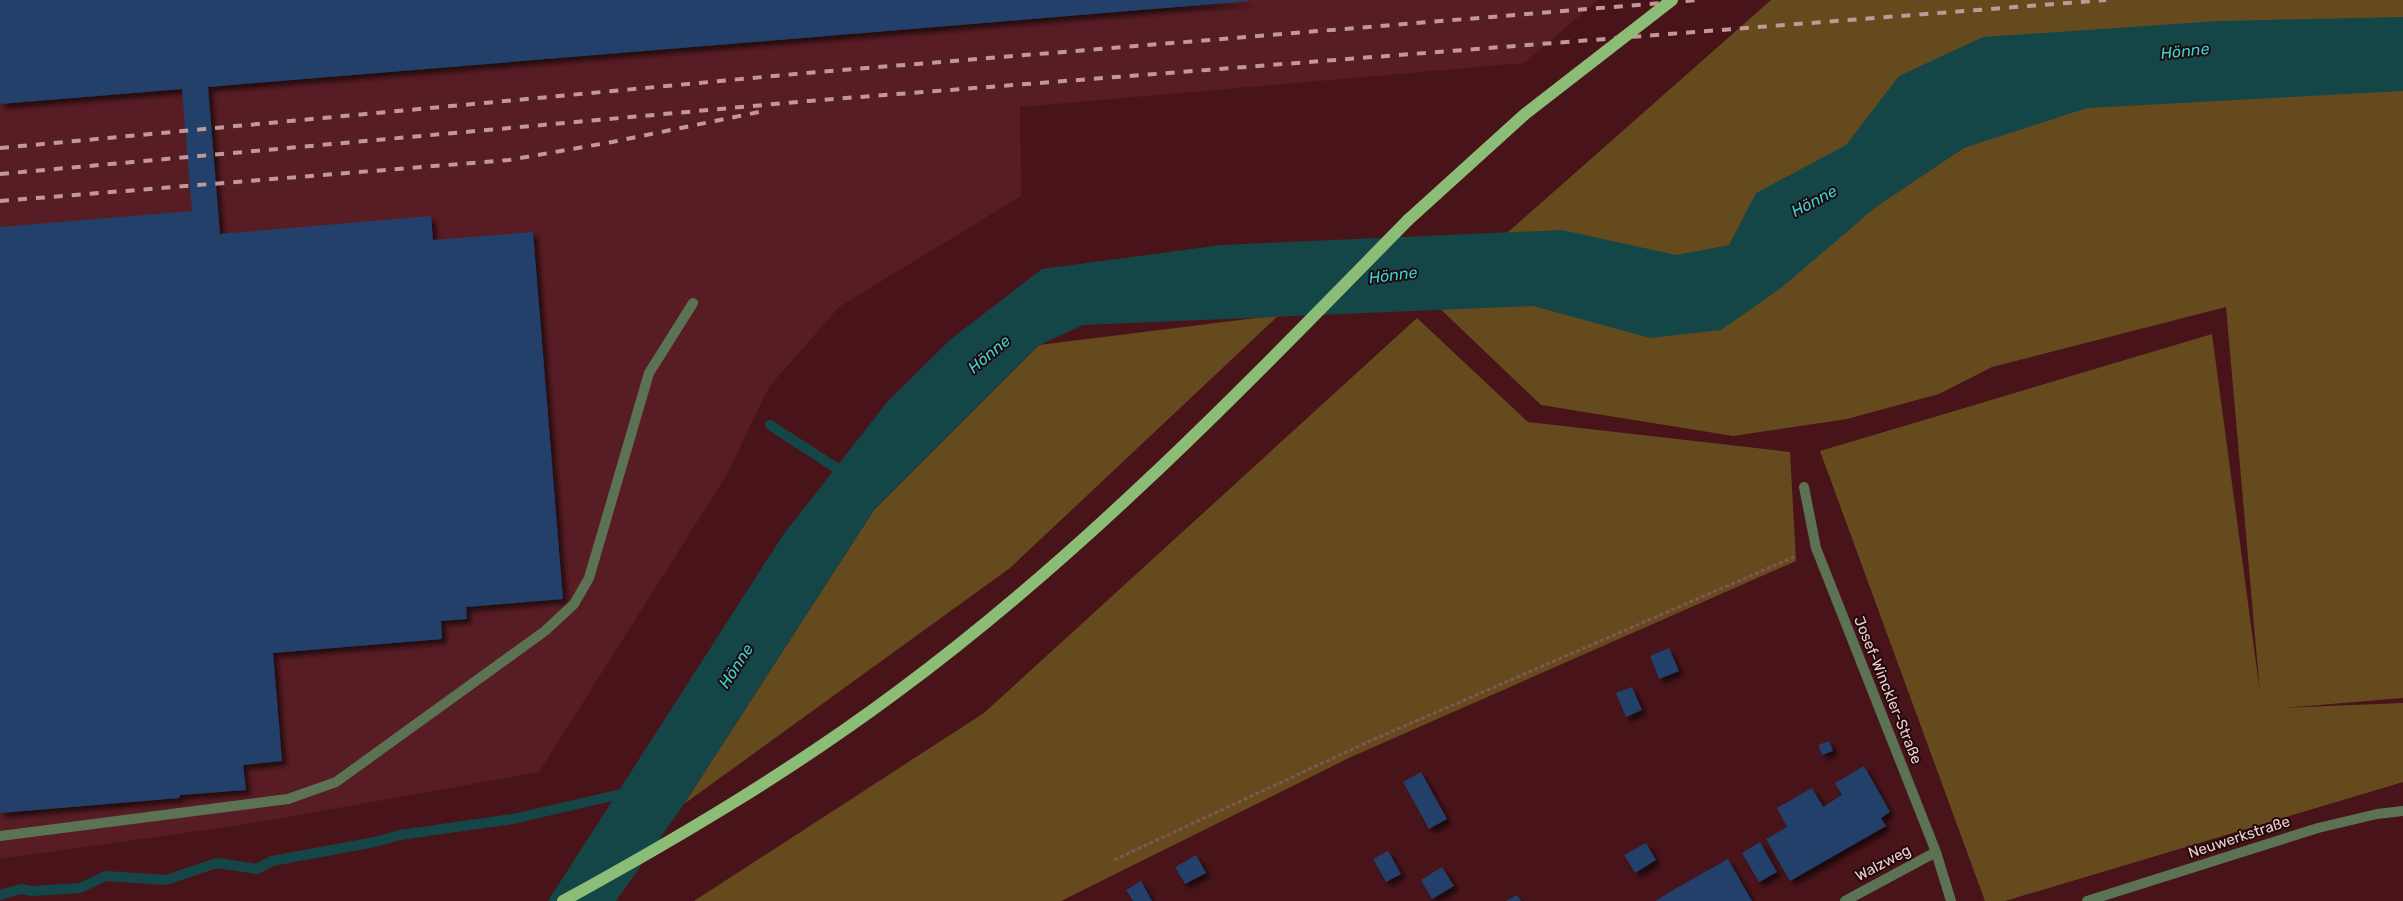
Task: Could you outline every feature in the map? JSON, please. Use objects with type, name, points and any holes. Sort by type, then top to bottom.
[{"type":"main road","points":[[563,901],[670,842],[768,782],[898,692],[1021,593],[1176,454],[1416,214],[1525,114],[1672,0]]},
{"type":"street","points":[[0,836],[288,799],[336,782],[544,631],[574,604],[588,578],[649,373],[693,303]]},
{"type":"street","name":"Josef-Winckler-Straße","points":[[1804,487],[1816,548],[1936,852],[1952,901]]},
{"type":"street","name":"Neuwerkstraße","points":[[2087,901],[2318,828],[2377,814],[2403,811]]},
{"type":"street","name":"Walzweg","points":[[1845,901],[1936,852]]},
{"type":"path","points":[[1114,860],[1370,741],[1816,548]]},
{"type":"shaded area","points":[[0,0],[1598,0],[1524,63],[1020,107],[1021,196],[839,307],[769,387],[726,476],[539,772],[254,823],[0,859]]},
{"type":"shaded area","points":[[1771,0],[2403,0],[2403,698],[2282,708],[2403,703],[2403,782],[2005,901],[1985,901],[1820,451],[2212,334],[2260,693],[2226,307],[1992,367],[1939,394],[1847,419],[1733,436],[1541,405],[1431,300]]},
{"type":"shaded area","points":[[1279,315],[1010,568],[684,804],[874,510],[1039,345]]},
{"type":"shaded area","points":[[1417,318],[1528,422],[1790,452],[1796,561],[1351,757],[1061,901],[694,901],[984,713]]},
{"type":"water","name":"Hönne","points":[[2403,17],[2403,91],[2087,108],[1964,148],[1876,207],[1781,288],[1721,330],[1650,338],[1533,306],[1083,325],[1039,345],[874,510],[684,804],[616,901],[548,901],[783,535],[888,401],[951,339],[1042,269],[1221,245],[1562,230],[1676,255],[1729,245],[1756,193],[1846,145],[1899,76],[1983,37],[2219,21]]},
{"type":"building","points":[[0,0],[1249,1],[208,87],[220,234],[431,216],[433,240],[533,232],[563,599],[466,607],[467,619],[441,621],[442,639],[273,653],[282,761],[243,765],[246,790],[180,795],[179,798],[0,813],[0,227],[192,211],[182,89],[0,104]]},
{"type":"building","points":[[1669,648],[1679,671],[1659,679],[1650,656]]},
{"type":"building","points":[[1632,687],[1642,710],[1626,717],[1616,693]]},
{"type":"building","points":[[1829,741],[1833,751],[1822,755],[1818,745]]},
{"type":"building","points":[[1864,766],[1890,812],[1881,818],[1886,826],[1790,881],[1766,839],[1787,827],[1777,808],[1812,788],[1823,807],[1842,795],[1835,783]]},
{"type":"building","points":[[1421,772],[1447,819],[1429,829],[1403,782]]},
{"type":"building","points":[[1760,842],[1777,872],[1759,882],[1742,853]]},
{"type":"building","points":[[1646,843],[1656,860],[1635,873],[1624,855]]},
{"type":"building","points":[[1388,851],[1401,874],[1386,882],[1373,859]]},
{"type":"building","points":[[1196,855],[1206,873],[1185,884],[1175,867]]},
{"type":"building","points":[[1728,859],[1752,901],[1655,901],[1675,889]]},
{"type":"building","points":[[1442,867],[1454,886],[1432,899],[1421,880]]},
{"type":"building","points":[[1141,881],[1152,901],[1133,901],[1126,890]]},
{"type":"building","points":[[1517,895],[1521,901],[1506,901]]},
{"type":"waterway","points":[[770,425],[847,475]]},
{"type":"waterway","points":[[0,895],[21,889],[32,891],[80,888],[106,876],[166,880],[217,863],[257,869],[272,861],[375,842],[400,835],[513,819],[630,792]]},
{"type":"railway","points":[[0,148],[806,73],[1698,0]]},
{"type":"railway","points":[[0,174],[808,101],[2106,0]]},
{"type":"railway","points":[[0,201],[509,160],[612,142],[759,112]]}]
